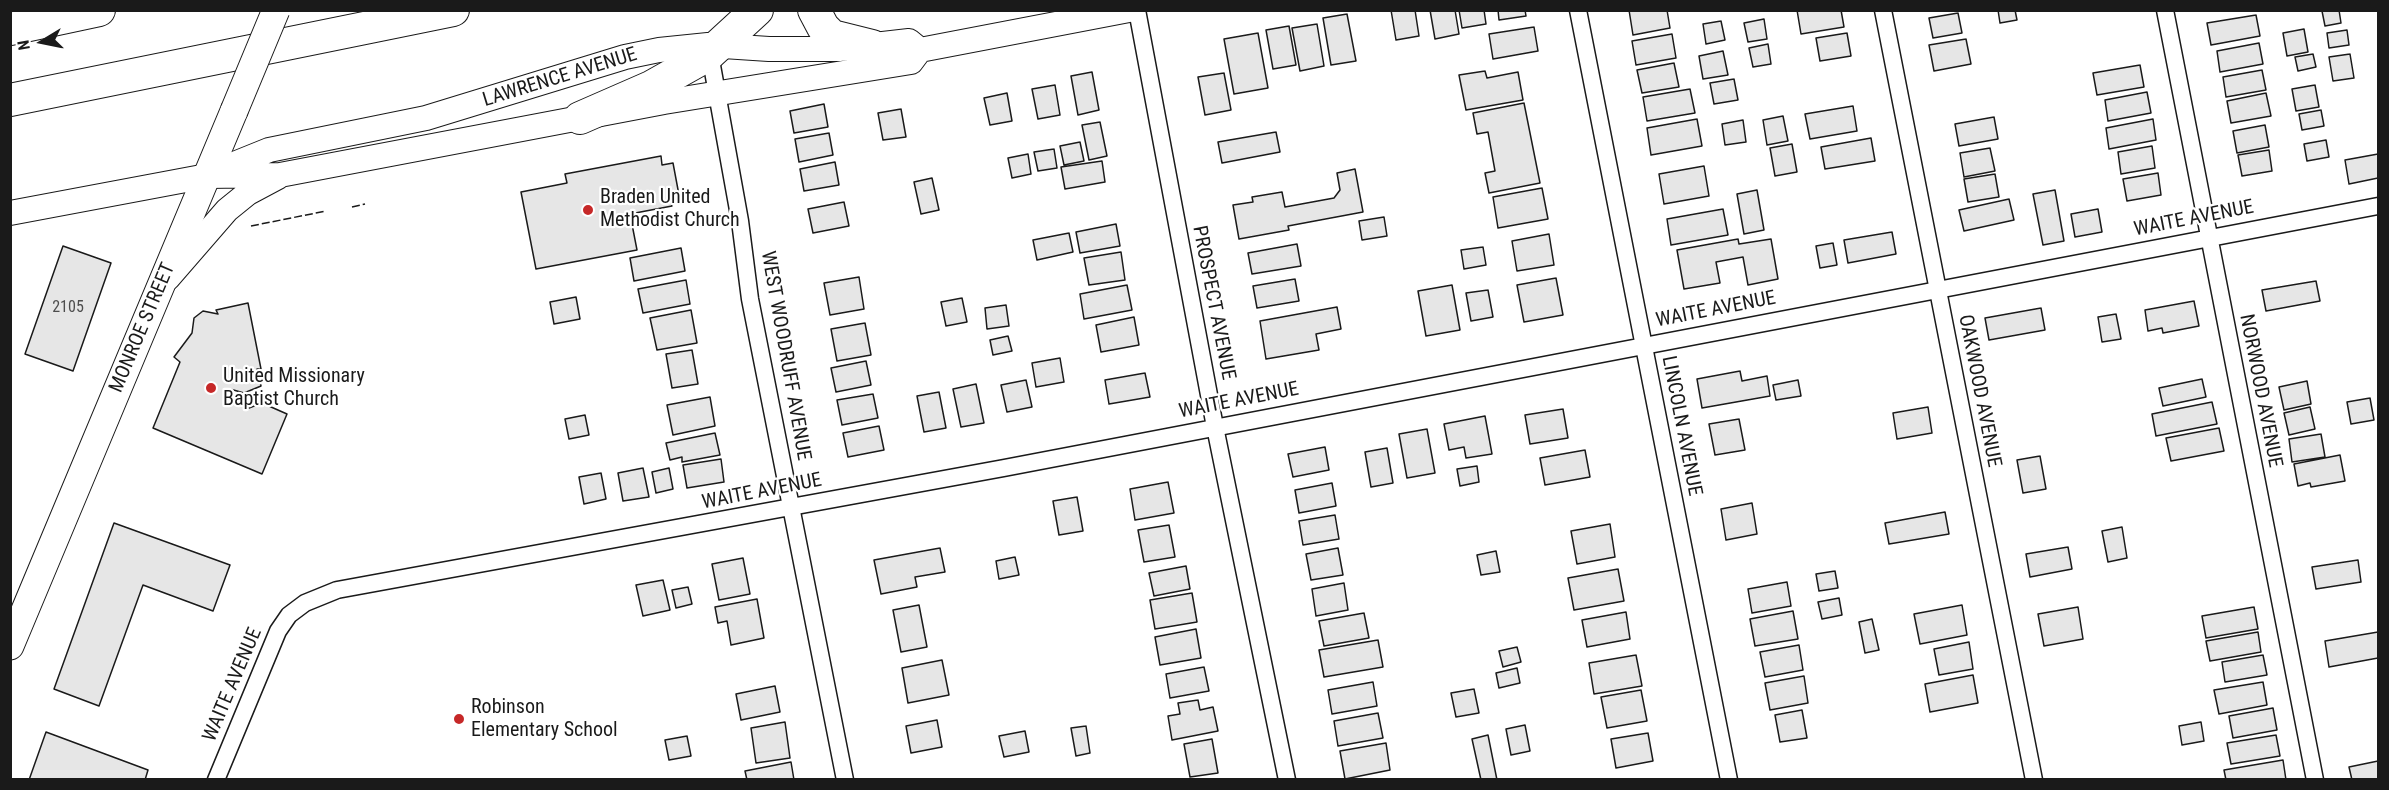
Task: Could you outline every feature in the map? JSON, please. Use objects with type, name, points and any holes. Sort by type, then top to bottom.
[{"type":"highway","points":[[10,22],[91,10]]},
{"type":"highway","points":[[10,29],[99,10]]},
{"type":"highway","points":[[10,100],[453,10]]},
{"type":"highway","points":[[580,118],[651,87],[712,48],[757,10]]},
{"type":"highway","points":[[814,10],[823,27],[832,36],[873,46]]},
{"type":"main road","name":"MONROE STREET","points":[[10,646],[276,10]]},
{"type":"street","name":"LAWRENCE AVENUE","points":[[10,213],[207,176],[280,176],[717,93],[911,62],[920,50],[1129,10]]},
{"type":"street","name":"PROSPECT AVENUE","points":[[1137,10],[1215,427],[1287,780]]},
{"type":"street","name":"LINCOLN AVENUE","points":[[1578,10],[1729,780]]},
{"type":"street","name":"OAKWOOD AVENUE","points":[[1883,10],[2034,780]]},
{"type":"street","name":"NORWOOD AVENUE","points":[[2165,10],[2315,780]]},
{"type":"street","name":"LAWRENCE AVENUE","points":[[207,176],[269,150],[426,118],[632,55],[712,48],[873,46],[909,41],[920,50]]},
{"type":"street","name":"WEST WOODRUFF AVENUE","points":[[712,48],[717,93],[740,221],[750,298],[845,780]]},
{"type":"street","points":[[160,287],[227,210],[248,193],[280,176]]},
{"type":"street","name":"WAITE AVENUE","points":[[216,780],[278,631],[289,615],[305,603],[337,591],[2379,206]]},
{"type":"building","points":[[1391,10],[1415,10],[1419,36],[1396,40]]},
{"type":"building","points":[[1430,10],[1455,10],[1459,34],[1435,39]]},
{"type":"building","points":[[1459,10],[1484,10],[1486,24],[1462,28]]},
{"type":"building","points":[[1498,10],[1525,10],[1526,16],[1499,20]]},
{"type":"building","points":[[1629,10],[1667,10],[1670,28],[1633,35]]},
{"type":"building","points":[[1797,10],[1841,10],[1844,27],[1801,34]]},
{"type":"building","points":[[1998,10],[2015,10],[2017,20],[2000,23]]},
{"type":"building","points":[[2339,10],[2341,23],[2325,26],[2322,11]]},
{"type":"building","points":[[1958,13],[1962,33],[1933,38],[1929,18]]},
{"type":"building","points":[[1347,14],[1356,61],[1331,65],[1323,18]]},
{"type":"building","points":[[2256,15],[2260,36],[2211,45],[2207,23]]},
{"type":"building","points":[[1764,19],[1767,39],[1748,42],[1744,23]]},
{"type":"building","points":[[1721,21],[1725,40],[1706,44],[1703,24]]},
{"type":"building","points":[[1317,24],[1324,66],[1300,71],[1292,28]]},
{"type":"building","points":[[1289,26],[1296,65],[1273,69],[1266,30]]},
{"type":"building","points":[[1534,27],[1538,51],[1493,59],[1489,34]]},
{"type":"building","points":[[2304,29],[2308,52],[2287,56],[2283,33]]},
{"type":"building","points":[[2347,30],[2349,45],[2329,48],[2327,33]]},
{"type":"building","points":[[1258,33],[1268,88],[1234,94],[1224,39]]},
{"type":"building","points":[[1847,33],[1851,56],[1820,61],[1816,38]]},
{"type":"building","points":[[1672,34],[1676,58],[1636,65],[1632,41]]},
{"type":"building","points":[[1966,39],[1971,64],[1934,71],[1929,45]]},
{"type":"building","points":[[2259,43],[2263,64],[2220,72],[2217,51]]},
{"type":"building","points":[[1768,44],[1771,64],[1753,67],[1749,48]]},
{"type":"building","points":[[1723,51],[1728,75],[1703,79],[1699,56]]},
{"type":"building","points":[[2313,54],[2316,67],[2298,71],[2295,57]]},
{"type":"building","points":[[2350,54],[2354,78],[2333,81],[2329,57]]},
{"type":"building","points":[[1674,63],[1679,87],[1642,93],[1637,70]]},
{"type":"building","points":[[2140,65],[2144,87],[2097,95],[2093,73]]},
{"type":"building","points":[[2262,70],[2266,90],[2226,97],[2223,77]]},
{"type":"building","points":[[1485,71],[1487,78],[1518,72],[1523,100],[1466,110],[1459,75]]},
{"type":"building","points":[[1092,72],[1099,110],[1078,115],[1071,76]]},
{"type":"building","points":[[1224,73],[1231,110],[1205,115],[1198,77]]},
{"type":"building","points":[[1734,79],[1738,100],[1714,104],[1710,83]]},
{"type":"building","points":[[1055,85],[1060,115],[1038,119],[1032,89]]},
{"type":"building","points":[[2315,85],[2319,107],[2296,111],[2292,89]]},
{"type":"building","points":[[1690,89],[1695,113],[1647,121],[1643,97]]},
{"type":"building","points":[[2147,92],[2151,113],[2108,121],[2105,100]]},
{"type":"building","points":[[1007,93],[1012,121],[990,125],[984,98]]},
{"type":"building","points":[[2266,93],[2271,116],[2231,123],[2227,101]]},
{"type":"building","points":[[1524,103],[1540,183],[1489,193],[1485,173],[1495,171],[1488,132],[1477,134],[1473,113]]},
{"type":"building","points":[[824,104],[828,127],[794,133],[790,111]]},
{"type":"building","points":[[1853,106],[1857,131],[1810,139],[1805,114]]},
{"type":"building","points":[[901,109],[906,137],[883,140],[878,113]]},
{"type":"building","points":[[2321,110],[2324,126],[2302,130],[2299,114]]},
{"type":"building","points":[[1783,116],[1788,141],[1767,145],[1763,120]]},
{"type":"building","points":[[1994,117],[1998,139],[1959,146],[1955,124]]},
{"type":"building","points":[[1697,119],[1702,146],[1651,155],[1647,128]]},
{"type":"building","points":[[2153,119],[2156,140],[2109,149],[2106,128]]},
{"type":"building","points":[[1743,120],[1746,142],[1725,145],[1722,124]]},
{"type":"building","points":[[1100,122],[1107,156],[1089,160],[1082,125]]},
{"type":"building","points":[[2265,125],[2269,147],[2237,153],[2233,131]]},
{"type":"building","points":[[1276,132],[1280,152],[1222,163],[1218,142]]},
{"type":"building","points":[[829,133],[833,155],[799,162],[795,139]]},
{"type":"building","points":[[1871,138],[1875,161],[1825,169],[1821,147]]},
{"type":"building","points":[[2326,140],[2329,157],[2307,161],[2304,144]]},
{"type":"building","points":[[1080,142],[1084,161],[1064,165],[1060,146]]},
{"type":"building","points":[[1792,144],[1797,172],[1775,176],[1770,148]]},
{"type":"building","points":[[2152,146],[2155,168],[2121,174],[2118,152]]},
{"type":"building","points":[[1990,148],[1995,171],[1964,177],[1960,153]]},
{"type":"building","points":[[1054,149],[1057,168],[1038,171],[1034,152]]},
{"type":"building","points":[[2269,150],[2272,171],[2242,176],[2238,155]]},
{"type":"building","points":[[1028,154],[1031,174],[1012,178],[1008,158]]},
{"type":"building","points":[[2378,154],[2378,178],[2349,184],[2345,160]]},
{"type":"building","name":"Braden United Methodist Church","points":[[661,156],[662,165],[673,163],[679,195],[670,197],[672,206],[630,214],[637,250],[536,269],[521,192],[567,183],[565,174]]},
{"type":"building","points":[[1102,161],[1105,182],[1065,189],[1061,167]]},
{"type":"building","points":[[835,162],[839,185],[804,191],[800,169]]},
{"type":"building","points":[[1704,166],[1709,196],[1664,204],[1659,174]]},
{"type":"building","points":[[1355,169],[1363,212],[1288,226],[1289,230],[1239,239],[1233,205],[1253,202],[1252,197],[1282,192],[1285,207],[1334,198],[1340,190],[1337,173]]},
{"type":"building","points":[[2158,173],[2161,195],[2127,201],[2123,179]]},
{"type":"building","points":[[1995,174],[1999,197],[1968,202],[1964,179]]},
{"type":"building","points":[[932,178],[939,210],[921,214],[914,182]]},
{"type":"building","points":[[1542,188],[1548,219],[1498,228],[1493,197]]},
{"type":"building","points":[[1757,190],[1764,230],[1744,234],[1737,194]]},
{"type":"building","points":[[2055,190],[2064,241],[2043,245],[2033,194]]},
{"type":"building","points":[[2009,199],[2014,220],[1964,231],[1959,210]]},
{"type":"building","points":[[844,202],[849,226],[813,233],[808,209]]},
{"type":"building","points":[[1723,209],[1728,235],[1671,245],[1667,219]]},
{"type":"building","points":[[2098,209],[2102,232],[2075,237],[2071,214]]},
{"type":"building","points":[[1384,217],[1387,236],[1362,240],[1359,221]]},
{"type":"building","points":[[1116,224],[1120,246],[1080,253],[1076,232]]},
{"type":"building","points":[[1892,232],[1896,254],[1848,263],[1844,240]]},
{"type":"building","points":[[1069,233],[1073,252],[1037,260],[1033,240]]},
{"type":"building","points":[[1549,234],[1554,265],[1517,271],[1512,241]]},
{"type":"building","points":[[1738,239],[1739,244],[1771,239],[1778,279],[1748,285],[1743,257],[1716,262],[1720,283],[1684,289],[1677,250]]},
{"type":"building","points":[[1833,243],[1837,265],[1820,268],[1816,246]]},
{"type":"building","points":[[1297,244],[1301,266],[1252,274],[1248,253]]},
{"type":"building","points":[[63,246],[111,263],[73,371],[25,354]]},
{"type":"building","points":[[1483,247],[1486,265],[1464,269],[1461,250]]},
{"type":"building","points":[[681,248],[685,271],[634,281],[630,258]]},
{"type":"building","points":[[1121,252],[1125,280],[1089,285],[1084,258]]},
{"type":"building","points":[[859,277],[864,309],[830,315],[824,283]]},
{"type":"building","points":[[1556,278],[1563,315],[1524,322],[1517,285]]},
{"type":"building","points":[[1295,279],[1299,301],[1257,308],[1253,286]]},
{"type":"building","points":[[686,280],[690,304],[643,313],[638,289]]},
{"type":"building","points":[[2316,281],[2320,301],[2266,311],[2262,290]]},
{"type":"building","points":[[1127,285],[1132,310],[1084,319],[1080,294]]},
{"type":"building","points":[[1452,285],[1460,330],[1426,336],[1418,291]]},
{"type":"building","points":[[1488,290],[1493,317],[1471,321],[1466,293]]},
{"type":"building","points":[[576,297],[580,319],[554,324],[550,302]]},
{"type":"building","points":[[962,298],[967,322],[946,326],[941,302]]},
{"type":"building","points":[[2194,301],[2199,326],[2163,333],[2162,328],[2148,331],[2145,310]]},
{"type":"building","name":"United Missionary Baptist Church","points":[[248,303],[261,369],[257,369],[261,386],[244,393],[230,389],[231,402],[249,408],[262,403],[287,414],[262,474],[153,428],[180,362],[174,357],[192,333],[194,318],[203,311],[218,314],[216,310]]},
{"type":"building","points":[[1006,305],[1009,326],[987,329],[985,308]]},
{"type":"building","points":[[1337,307],[1341,329],[1316,334],[1319,350],[1266,359],[1260,321]]},
{"type":"building","points":[[2041,308],[2045,330],[1989,340],[1985,318]]},
{"type":"building","points":[[691,310],[697,343],[657,350],[650,318]]},
{"type":"building","points":[[2116,314],[2121,339],[2102,342],[2098,317]]},
{"type":"building","points":[[1134,317],[1139,345],[1101,352],[1096,325]]},
{"type":"building","points":[[865,323],[871,355],[837,361],[831,329]]},
{"type":"building","points":[[1008,336],[1012,351],[993,355],[990,340]]},
{"type":"building","points":[[692,350],[698,384],[672,388],[666,354]]},
{"type":"building","points":[[1060,358],[1064,382],[1036,387],[1032,363]]},
{"type":"building","points":[[866,361],[871,385],[836,392],[831,368]]},
{"type":"building","points":[[1740,371],[1742,381],[1767,376],[1770,396],[1702,408],[1697,379]]},
{"type":"building","points":[[1145,373],[1150,397],[1109,404],[1105,380]]},
{"type":"building","points":[[2202,379],[2206,397],[2163,406],[2159,388]]},
{"type":"building","points":[[1026,380],[1032,407],[1007,412],[1001,385]]},
{"type":"building","points":[[1798,380],[1801,396],[1776,400],[1773,385]]},
{"type":"building","points":[[2307,381],[2311,404],[2284,410],[2279,387]]},
{"type":"building","points":[[976,384],[984,423],[961,427],[953,389]]},
{"type":"building","points":[[939,392],[946,428],[924,432],[917,396]]},
{"type":"building","points":[[873,394],[878,418],[842,425],[837,400]]},
{"type":"building","points":[[710,397],[715,426],[673,435],[667,405]]},
{"type":"building","points":[[2370,398],[2374,420],[2351,424],[2347,402]]},
{"type":"building","points":[[2212,402],[2217,424],[2156,436],[2152,414]]},
{"type":"building","points":[[1928,407],[1932,433],[1897,439],[1893,413]]},
{"type":"building","points":[[2310,407],[2315,429],[2289,435],[2284,413]]},
{"type":"building","points":[[1563,409],[1568,438],[1530,444],[1525,415]]},
{"type":"building","points":[[585,415],[589,435],[569,439],[565,419]]},
{"type":"building","points":[[1485,416],[1492,454],[1466,458],[1464,447],[1449,450],[1444,424]]},
{"type":"building","points":[[1739,419],[1745,450],[1715,455],[1709,424]]},
{"type":"building","points":[[879,426],[884,450],[848,457],[843,433]]},
{"type":"building","points":[[2219,428],[2224,451],[2171,461],[2166,438]]},
{"type":"building","points":[[1427,429],[1435,473],[1407,478],[1399,434]]},
{"type":"building","points":[[715,433],[720,455],[682,462],[682,457],[670,460],[666,443]]},
{"type":"building","points":[[2321,434],[2325,457],[2292,462],[2289,439]]},
{"type":"building","points":[[1325,447],[1329,470],[1293,477],[1288,454]]},
{"type":"building","points":[[1387,448],[1393,483],[1371,487],[1365,452]]},
{"type":"building","points":[[1585,450],[1590,477],[1545,485],[1540,458]]},
{"type":"building","points":[[2340,455],[2345,481],[2311,487],[2310,483],[2298,486],[2294,464]]},
{"type":"building","points":[[2040,456],[2046,489],[2023,493],[2017,460]]},
{"type":"building","points":[[721,459],[724,482],[687,488],[683,465]]},
{"type":"building","points":[[1477,466],[1479,482],[1460,486],[1457,469]]},
{"type":"building","points":[[643,468],[649,497],[623,501],[618,473]]},
{"type":"building","points":[[669,468],[673,489],[656,493],[652,472]]},
{"type":"building","points":[[601,473],[606,499],[584,504],[579,477]]},
{"type":"building","points":[[1168,482],[1174,513],[1135,520],[1130,489]]},
{"type":"building","points":[[1332,483],[1336,506],[1299,513],[1295,490]]},
{"type":"building","points":[[1077,497],[1083,531],[1059,535],[1053,501]]},
{"type":"building","points":[[1752,503],[1757,534],[1726,540],[1721,509]]},
{"type":"building","points":[[1945,512],[1949,534],[1889,544],[1885,523]]},
{"type":"building","points":[[1335,515],[1339,539],[1303,545],[1299,521]]},
{"type":"building","points":[[114,523],[230,565],[213,611],[143,585],[99,706],[54,689]]},
{"type":"building","points":[[1610,524],[1615,557],[1577,564],[1571,531]]},
{"type":"building","points":[[1169,525],[1175,557],[1144,562],[1138,530]]},
{"type":"building","points":[[2122,527],[2127,558],[2108,562],[2102,531]]},
{"type":"building","points":[[2068,547],[2072,569],[2030,577],[2026,554]]},
{"type":"building","points":[[940,548],[945,572],[915,577],[917,587],[881,594],[874,560]]},
{"type":"building","points":[[1338,548],[1343,575],[1311,580],[1306,554]]},
{"type":"building","points":[[1496,551],[1500,572],[1481,575],[1477,555]]},
{"type":"building","points":[[1015,557],[1019,575],[999,579],[996,561]]},
{"type":"building","points":[[743,558],[750,594],[719,600],[712,564]]},
{"type":"building","points":[[2358,560],[2361,582],[2316,589],[2312,567]]},
{"type":"building","points":[[1186,566],[1190,589],[1154,596],[1149,573]]},
{"type":"building","points":[[1618,569],[1624,601],[1574,610],[1568,578]]},
{"type":"building","points":[[1835,571],[1838,588],[1819,591],[1816,574]]},
{"type":"building","points":[[663,580],[670,610],[643,616],[636,585]]},
{"type":"building","points":[[1787,582],[1791,606],[1752,613],[1748,589]]},
{"type":"building","points":[[1344,583],[1348,610],[1316,616],[1312,589]]},
{"type":"building","points":[[688,587],[692,604],[676,608],[672,590]]},
{"type":"building","points":[[1192,593],[1197,622],[1155,629],[1150,600]]},
{"type":"building","points":[[1839,598],[1842,615],[1822,619],[1818,602]]},
{"type":"building","points":[[757,599],[764,638],[731,645],[727,621],[718,623],[715,607]]},
{"type":"building","points":[[919,605],[927,647],[901,652],[893,610]]},
{"type":"building","points":[[1962,605],[1967,635],[1920,644],[1914,614]]},
{"type":"building","points":[[2078,607],[2083,639],[2044,646],[2038,614]]},
{"type":"building","points":[[2254,607],[2258,629],[2206,638],[2202,616]]},
{"type":"building","points":[[1793,611],[1798,639],[1755,646],[1750,619]]},
{"type":"building","points":[[1626,612],[1630,639],[1587,647],[1582,620]]},
{"type":"building","points":[[1364,613],[1369,638],[1324,646],[1319,621]]},
{"type":"building","points":[[1872,619],[1879,650],[1865,653],[1859,622]]},
{"type":"building","points":[[1196,629],[1201,658],[1160,665],[1155,637]]},
{"type":"building","points":[[2258,632],[2261,652],[2210,661],[2206,641]]},
{"type":"building","points":[[2378,632],[2378,658],[2329,667],[2325,641]]},
{"type":"building","points":[[1378,640],[1383,667],[1324,677],[1319,650]]},
{"type":"building","points":[[1969,642],[1973,669],[1939,675],[1934,649]]},
{"type":"building","points":[[1799,645],[1803,670],[1765,677],[1760,652]]},
{"type":"building","points":[[1517,647],[1521,662],[1503,667],[1499,651]]},
{"type":"building","points":[[1636,655],[1642,686],[1594,694],[1589,663]]},
{"type":"building","points":[[2263,655],[2267,675],[2225,682],[2222,662]]},
{"type":"building","points":[[942,660],[949,695],[908,703],[902,668]]},
{"type":"building","points":[[1204,667],[1209,691],[1170,698],[1166,674]]},
{"type":"building","points":[[1517,668],[1520,683],[1499,688],[1496,673]]},
{"type":"building","points":[[1973,675],[1978,703],[1930,712],[1925,684]]},
{"type":"building","points":[[1804,676],[1808,703],[1770,710],[1765,683]]},
{"type":"building","points":[[1373,682],[1377,706],[1332,714],[1328,690]]},
{"type":"building","points":[[2263,682],[2267,705],[2219,714],[2214,690]]},
{"type":"building","points":[[775,686],[780,712],[741,720],[736,694]]},
{"type":"building","points":[[1474,689],[1479,713],[1456,717],[1451,693]]},
{"type":"building","points":[[1641,690],[1647,721],[1607,728],[1601,697]]},
{"type":"building","points":[[1198,700],[1200,710],[1213,707],[1218,731],[1172,740],[1168,716],[1180,714],[1178,703]]},
{"type":"building","points":[[2273,708],[2277,730],[2233,738],[2229,716]]},
{"type":"building","points":[[1802,710],[1807,738],[1780,742],[1775,715]]},
{"type":"building","points":[[1378,713],[1383,738],[1338,746],[1334,721]]},
{"type":"building","points":[[937,720],[942,747],[911,753],[906,726]]},
{"type":"building","points":[[785,722],[790,758],[756,763],[751,728]]},
{"type":"building","points":[[2201,722],[2204,741],[2182,745],[2179,726]]},
{"type":"building","points":[[1525,725],[1530,751],[1511,755],[1506,729]]},
{"type":"building","points":[[1086,726],[1090,753],[1076,756],[1071,728]]},
{"type":"building","points":[[1025,731],[1029,752],[1004,757],[999,736]]},
{"type":"building","points":[[46,732],[148,770],[145,780],[29,780]]},
{"type":"building","points":[[1648,733],[1653,761],[1616,768],[1611,739]]},
{"type":"building","points":[[1488,735],[1497,780],[1481,780],[1472,739]]},
{"type":"building","points":[[2276,735],[2280,756],[2231,764],[2227,743]]},
{"type":"building","points":[[687,736],[691,756],[669,760],[665,740]]},
{"type":"building","points":[[1212,739],[1218,773],[1190,777],[1184,744]]},
{"type":"building","points":[[1386,743],[1390,770],[1345,779],[1340,751]]},
{"type":"building","points":[[2283,760],[2286,780],[2226,780],[2224,770]]},
{"type":"building","points":[[2378,761],[2378,780],[2352,780],[2349,767]]},
{"type":"building","points":[[791,762],[794,780],[747,780],[745,771]]},
{"type":"fence","points":[[352,207],[365,204]]},
{"type":"fence","points":[[251,226],[326,211]]},
{"type":"place","name":"Braden United Methodist Church","points":[[588,210]]},
{"type":"place","name":"United Missionary Baptist Church","points":[[211,388]]},
{"type":"place","name":"Robinson Elementary School","points":[[459,719]]}]
